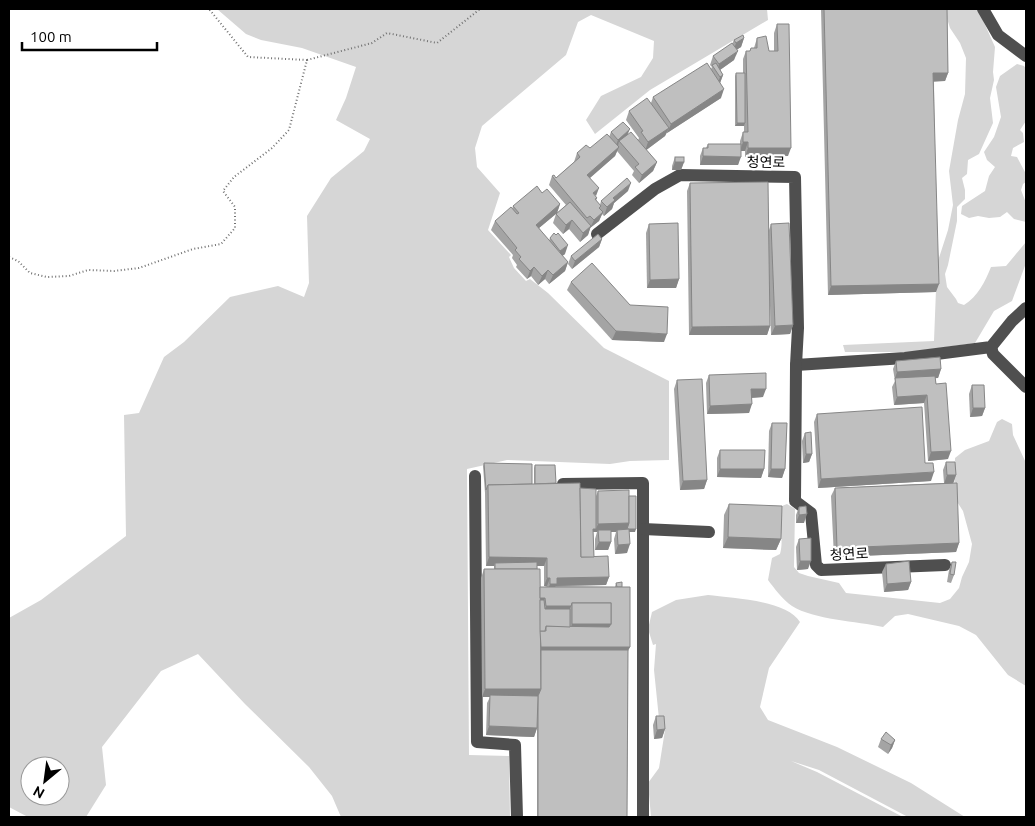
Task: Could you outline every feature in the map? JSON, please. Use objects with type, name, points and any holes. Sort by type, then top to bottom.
[{"type":"street","points":[[983,9],[998,35],[1026,56]]},
{"type":"street","name":"청연로","points":[[597,234],[655,189],[680,175],[795,177],[798,328],[795,502],[811,513],[816,565],[820,570],[945,565]]},
{"type":"street","points":[[796,365],[905,358],[991,347],[1012,321],[1026,308]]},
{"type":"street","points":[[991,347],[993,354],[1026,387]]},
{"type":"street","points":[[476,476],[481,570],[477,742],[515,745],[516,817]]},
{"type":"street","points":[[554,484],[644,483],[643,817]]},
{"type":"street","points":[[643,529],[709,532]]},
{"type":"path","points":[[194,9],[209,9],[248,58],[307,60],[372,43],[386,33],[437,43],[480,9]]},
{"type":"path","points":[[9,258],[18,261],[30,273],[47,277],[69,276],[88,270],[114,271],[139,268],[193,250],[221,244],[235,228],[235,207],[223,191],[234,177],[272,148],[289,130],[307,60]]},
{"type":"shaded area","points":[[217,9],[767,9],[768,20],[650,90],[595,134],[586,120],[601,96],[641,77],[653,58],[654,41],[591,15],[578,22],[566,55],[482,126],[475,148],[477,167],[500,193],[488,230],[511,255],[509,257],[514,268],[526,281],[530,279],[548,293],[604,348],[669,381],[669,460],[630,461],[610,464],[507,460],[467,469],[469,755],[509,756],[510,817],[341,817],[332,796],[309,767],[245,704],[198,654],[161,671],[102,747],[106,785],[86,817],[28,817],[9,807],[9,618],[41,600],[126,536],[124,415],[139,413],[164,357],[184,342],[230,297],[278,286],[304,297],[309,283],[307,216],[331,178],[364,151],[370,139],[336,120],[346,98],[356,67],[302,48],[261,40],[246,34]]},
{"type":"shaded area","points":[[944,9],[978,9],[995,47],[994,80],[990,98],[993,123],[979,154],[968,160],[967,174],[962,178],[965,199],[957,207],[957,221],[945,274],[947,287],[958,303],[964,305],[980,288],[991,267],[1006,266],[1026,242],[1026,263],[1012,301],[994,311],[975,343],[910,352],[845,352],[843,345],[934,341],[937,264],[948,230],[953,205],[949,171],[958,120],[965,94],[966,58],[960,43],[950,28]]},
{"type":"shaded area","points":[[1017,64],[1024,66],[1026,69],[1026,121],[1020,130],[1023,133],[1024,142],[1013,148],[1011,156],[1017,157],[1026,174],[1026,182],[1021,190],[1026,203],[1026,222],[1014,219],[1007,212],[1000,217],[978,216],[969,218],[961,214],[962,206],[985,191],[989,176],[995,167],[987,160],[984,152],[994,137],[1001,117],[996,87],[1000,76]]},
{"type":"shaded area","points":[[1002,419],[1012,424],[1013,435],[1026,463],[1026,686],[1008,675],[976,635],[959,626],[908,614],[895,616],[883,627],[824,617],[801,611],[792,606],[768,580],[772,558],[780,554],[782,506],[787,504],[795,509],[794,567],[799,573],[839,583],[846,593],[940,603],[950,599],[959,588],[969,562],[972,544],[963,511],[954,497],[955,458],[965,450],[989,441],[997,422]]},
{"type":"shaded area","points":[[708,595],[758,601],[783,609],[800,622],[769,668],[760,707],[768,720],[837,747],[911,783],[965,817],[908,817],[819,770],[791,761],[817,772],[903,817],[651,817],[648,783],[659,768],[665,730],[659,719],[654,670],[656,644],[653,645],[648,629],[652,612],[676,600]]},
{"type":"building","points":[[824,9],[947,9],[948,73],[933,73],[939,284],[831,286]]},
{"type":"building","points":[[777,24],[789,24],[791,148],[748,148],[748,142],[743,142],[743,132],[748,132],[746,51],[750,51],[751,48],[757,48],[757,38],[766,36],[769,51],[778,51]]},
{"type":"building","points":[[743,35],[744,38],[736,43],[734,40]]},
{"type":"building","points":[[732,43],[738,51],[719,64],[713,56]]},
{"type":"building","points":[[707,63],[724,89],[671,124],[653,97]]},
{"type":"building","points":[[716,63],[723,75],[720,77],[712,65]]},
{"type":"building","points":[[736,73],[745,73],[745,123],[737,123]]},
{"type":"building","points":[[647,98],[669,128],[648,142],[629,111]]},
{"type":"building","points":[[623,122],[630,129],[618,140],[611,132]]},
{"type":"building","points":[[631,132],[657,162],[642,175],[635,167],[639,164],[619,141]]},
{"type":"building","points":[[607,134],[619,147],[587,175],[599,188],[593,193],[601,206],[599,208],[603,212],[594,220],[590,216],[587,218],[552,176],[554,175],[556,178],[580,157],[577,153],[586,145],[590,148]]},
{"type":"building","points":[[708,144],[741,144],[741,157],[703,156],[703,148],[708,148]]},
{"type":"building","points":[[675,157],[684,157],[684,162],[675,162]]},
{"type":"building","points":[[627,178],[631,183],[613,198],[615,200],[607,207],[601,201]]},
{"type":"building","points":[[768,182],[770,326],[692,327],[690,183]]},
{"type":"building","points":[[537,186],[542,193],[547,189],[560,204],[536,225],[568,262],[553,275],[548,270],[542,276],[534,267],[530,271],[519,259],[521,257],[515,250],[517,248],[495,221],[511,207],[517,214],[519,213],[513,206]]},
{"type":"building","points":[[570,202],[591,226],[583,233],[572,220],[566,225],[556,214]]},
{"type":"building","points":[[678,223],[679,279],[650,280],[649,224]]},
{"type":"building","points":[[789,223],[793,325],[775,326],[771,224]]},
{"type":"building","points":[[554,233],[556,235],[558,233],[568,245],[560,251],[550,238]]},
{"type":"building","points":[[598,234],[602,239],[575,261],[571,256]]},
{"type":"building","points":[[592,263],[630,305],[668,307],[667,334],[616,331],[571,282]]},
{"type":"building","points":[[940,357],[941,369],[897,372],[896,361]]},
{"type":"building","points":[[766,373],[766,389],[751,389],[752,404],[710,406],[709,375]]},
{"type":"building","points":[[935,376],[936,384],[946,383],[951,451],[931,452],[927,395],[897,397],[895,378]]},
{"type":"building","points":[[702,379],[707,480],[683,481],[677,380]]},
{"type":"building","points":[[972,385],[984,385],[985,408],[973,408]]},
{"type":"building","points":[[922,407],[925,463],[933,463],[934,472],[821,479],[817,414]]},
{"type":"building","points":[[772,423],[787,423],[785,469],[771,469]]},
{"type":"building","points":[[811,432],[812,454],[806,454],[805,433]]},
{"type":"building","points":[[720,450],[765,450],[764,469],[720,469]]},
{"type":"building","points":[[946,462],[955,462],[956,475],[947,475]]},
{"type":"building","points":[[484,463],[532,464],[532,484],[488,485],[486,490]]},
{"type":"building","points":[[535,465],[555,465],[556,483],[535,484]]},
{"type":"building","points":[[580,483],[581,557],[608,556],[609,577],[557,578],[557,584],[550,584],[550,578],[547,578],[547,558],[489,557],[488,485]]},
{"type":"building","points":[[957,483],[959,543],[837,548],[835,488]]},
{"type":"building","points":[[580,488],[596,489],[596,529],[593,529],[594,557],[581,557]]},
{"type":"building","points":[[629,490],[629,523],[598,524],[598,491]]},
{"type":"building","points":[[629,496],[636,496],[636,529],[627,529],[629,523]]},
{"type":"building","points":[[729,504],[782,506],[781,539],[728,537]]},
{"type":"building","points":[[806,506],[807,514],[799,515],[799,507]]},
{"type":"building","points":[[629,529],[630,544],[618,545],[617,530]]},
{"type":"building","points":[[598,530],[611,530],[611,542],[599,542]]},
{"type":"building","points":[[811,538],[811,561],[800,561],[799,539]]},
{"type":"building","points":[[909,561],[911,582],[887,584],[886,564]]},
{"type":"building","points":[[537,562],[537,569],[495,569],[495,563]]},
{"type":"building","points":[[952,562],[956,562],[954,575],[950,574]]},
{"type":"building","points":[[484,569],[540,569],[541,689],[485,689]]},
{"type":"building","points":[[622,582],[622,587],[617,587],[616,583]]},
{"type":"building","points":[[540,587],[630,587],[630,647],[541,647],[540,631],[546,631],[546,626],[609,627],[611,624],[611,603],[572,603],[571,606],[546,606],[545,598],[540,598]]},
{"type":"building","points":[[540,600],[544,600],[545,609],[570,609],[570,627],[546,626],[545,631],[540,631]]},
{"type":"building","points":[[572,603],[611,603],[611,624],[572,624]]},
{"type":"building","points":[[541,650],[628,650],[627,817],[538,817],[538,696],[541,689]]},
{"type":"building","points":[[490,695],[538,696],[537,728],[489,726]]},
{"type":"building","points":[[656,716],[664,716],[665,729],[657,730]]},
{"type":"building","points":[[886,732],[895,740],[891,745],[881,739]]}]
